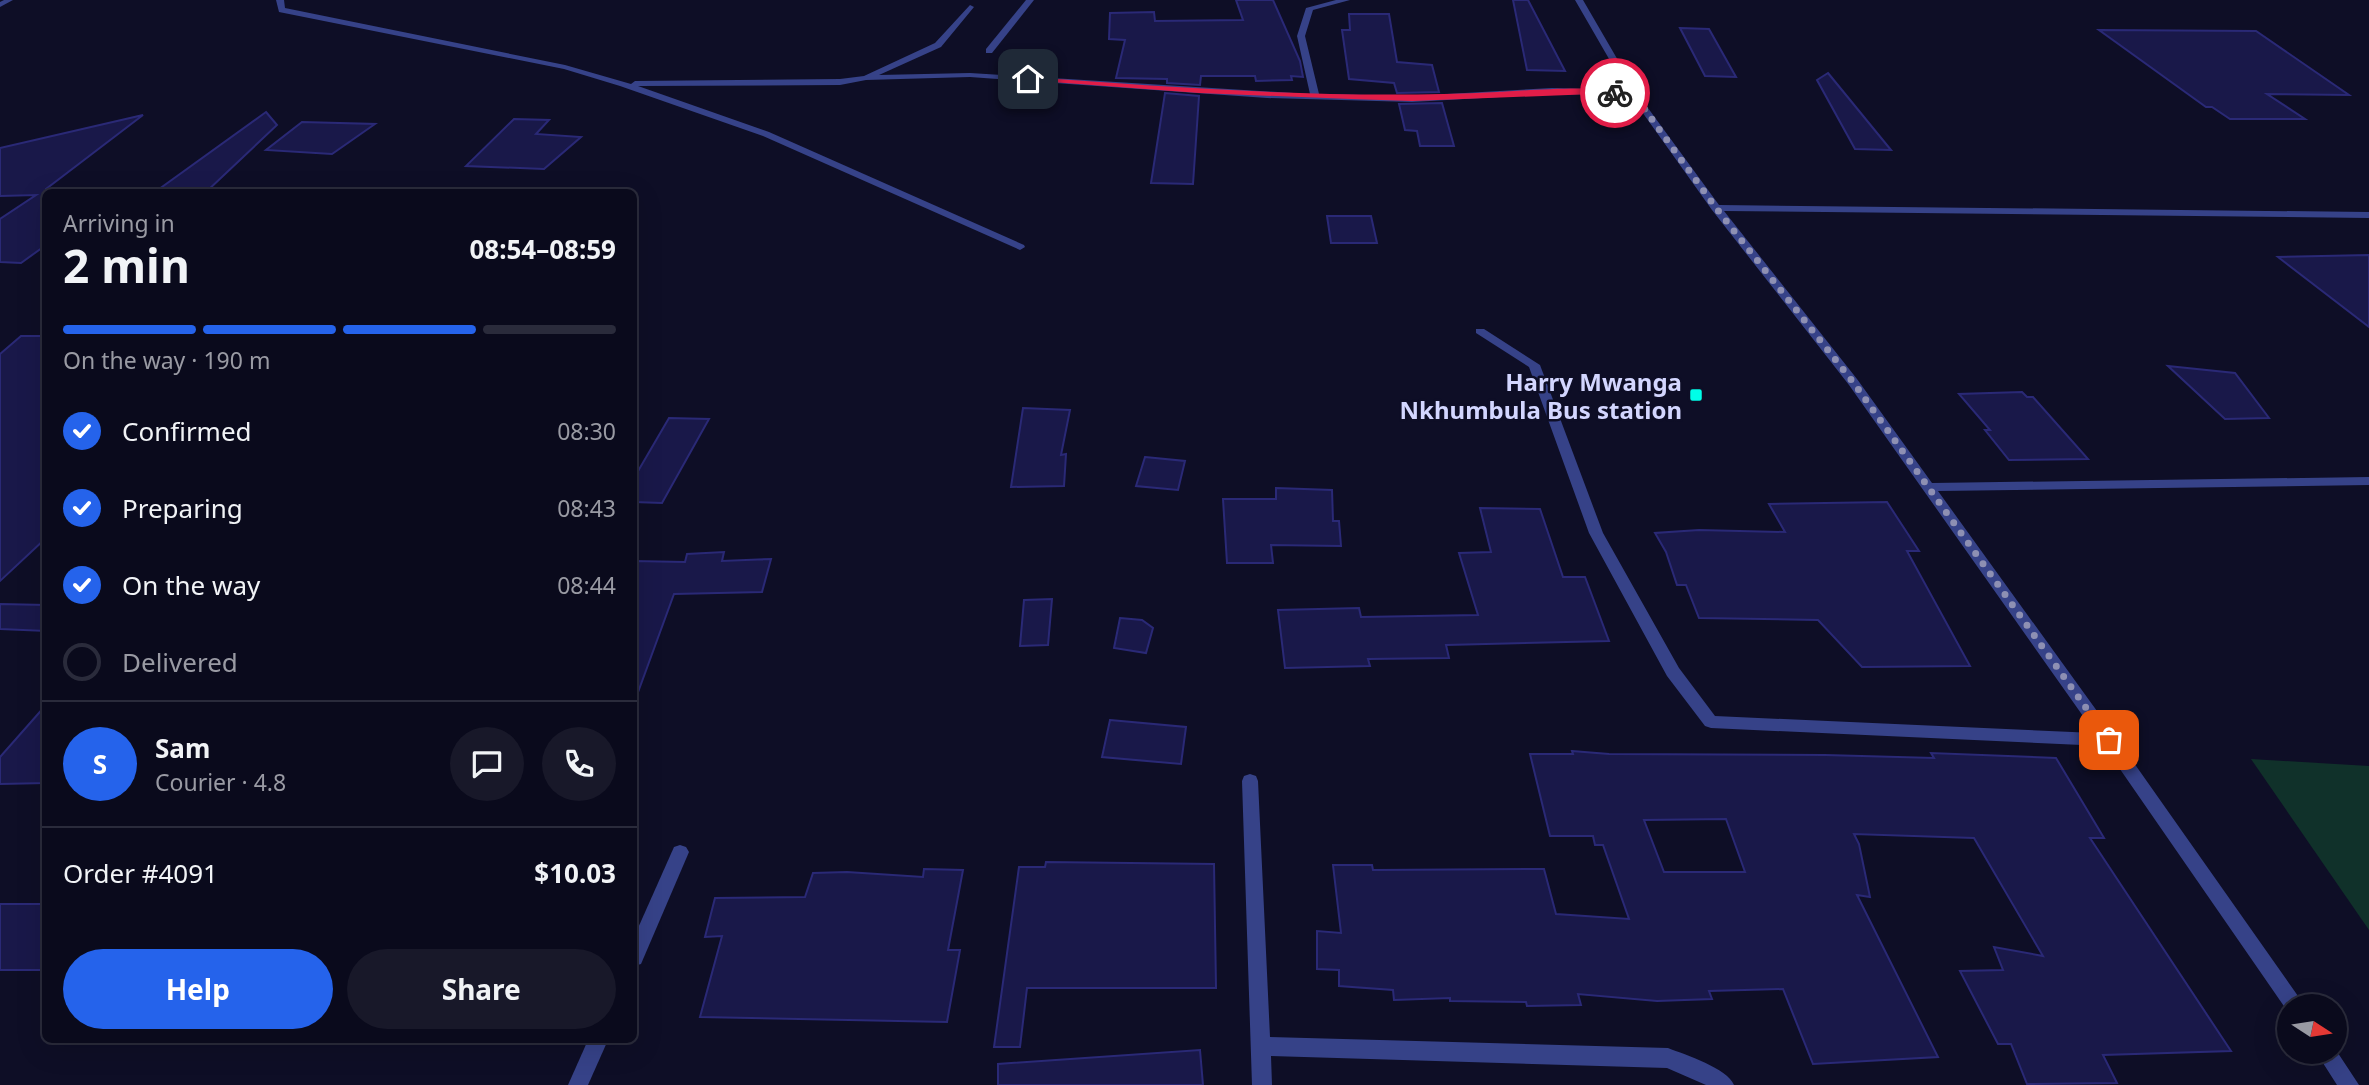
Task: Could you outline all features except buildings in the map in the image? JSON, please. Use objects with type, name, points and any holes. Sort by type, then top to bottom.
[{"type":"street","points":[[0,5],[9,0]]},
{"type":"street","points":[[281,0],[282,10],[565,67],[623,84],[766,134],[1020,247]]},
{"type":"street","points":[[989,51],[1030,0]]},
{"type":"street","points":[[1315,96],[1301,36],[1310,8],[1346,0]]},
{"type":"street","points":[[1579,0],[1633,93],[1716,208],[1853,382],[2109,740],[2286,994]]},
{"type":"street","points":[[866,78],[938,45],[970,7]]},
{"type":"street","points":[[623,84],[840,82],[866,78],[970,75],[1315,96],[1412,99],[1552,91],[1633,93]]},
{"type":"street","points":[[1716,208],[2369,215]]},
{"type":"street","points":[[1480,331],[1534,365],[1596,533],[1673,672],[1711,722],[2109,740]]},
{"type":"street","points":[[1928,487],[2369,481]]},
{"type":"street","points":[[1250,781],[1262,1085]]},
{"type":"street","points":[[637,951],[680,852]]},
{"type":"street","points":[[578,1085],[597,1043]]},
{"type":"street","points":[[1261,1046],[1668,1058],[1713,1077],[1724,1085]]},
{"type":"street","points":[[2334,1064],[2349,1085]]},
{"type":"green space","points":[[2251,759],[2369,766],[2369,930]]},
{"type":"way so far","points":[[1615,93],[1633,93],[1716,208],[1853,382],[2109,740]]},
{"type":"place","name":"Harry Mwanga Nkhumbula Bus station","points":[[1696,395]]},
{"type":"route","points":[[1028,79],[1268,95],[1412,99],[1552,91],[1615,93]]}]
